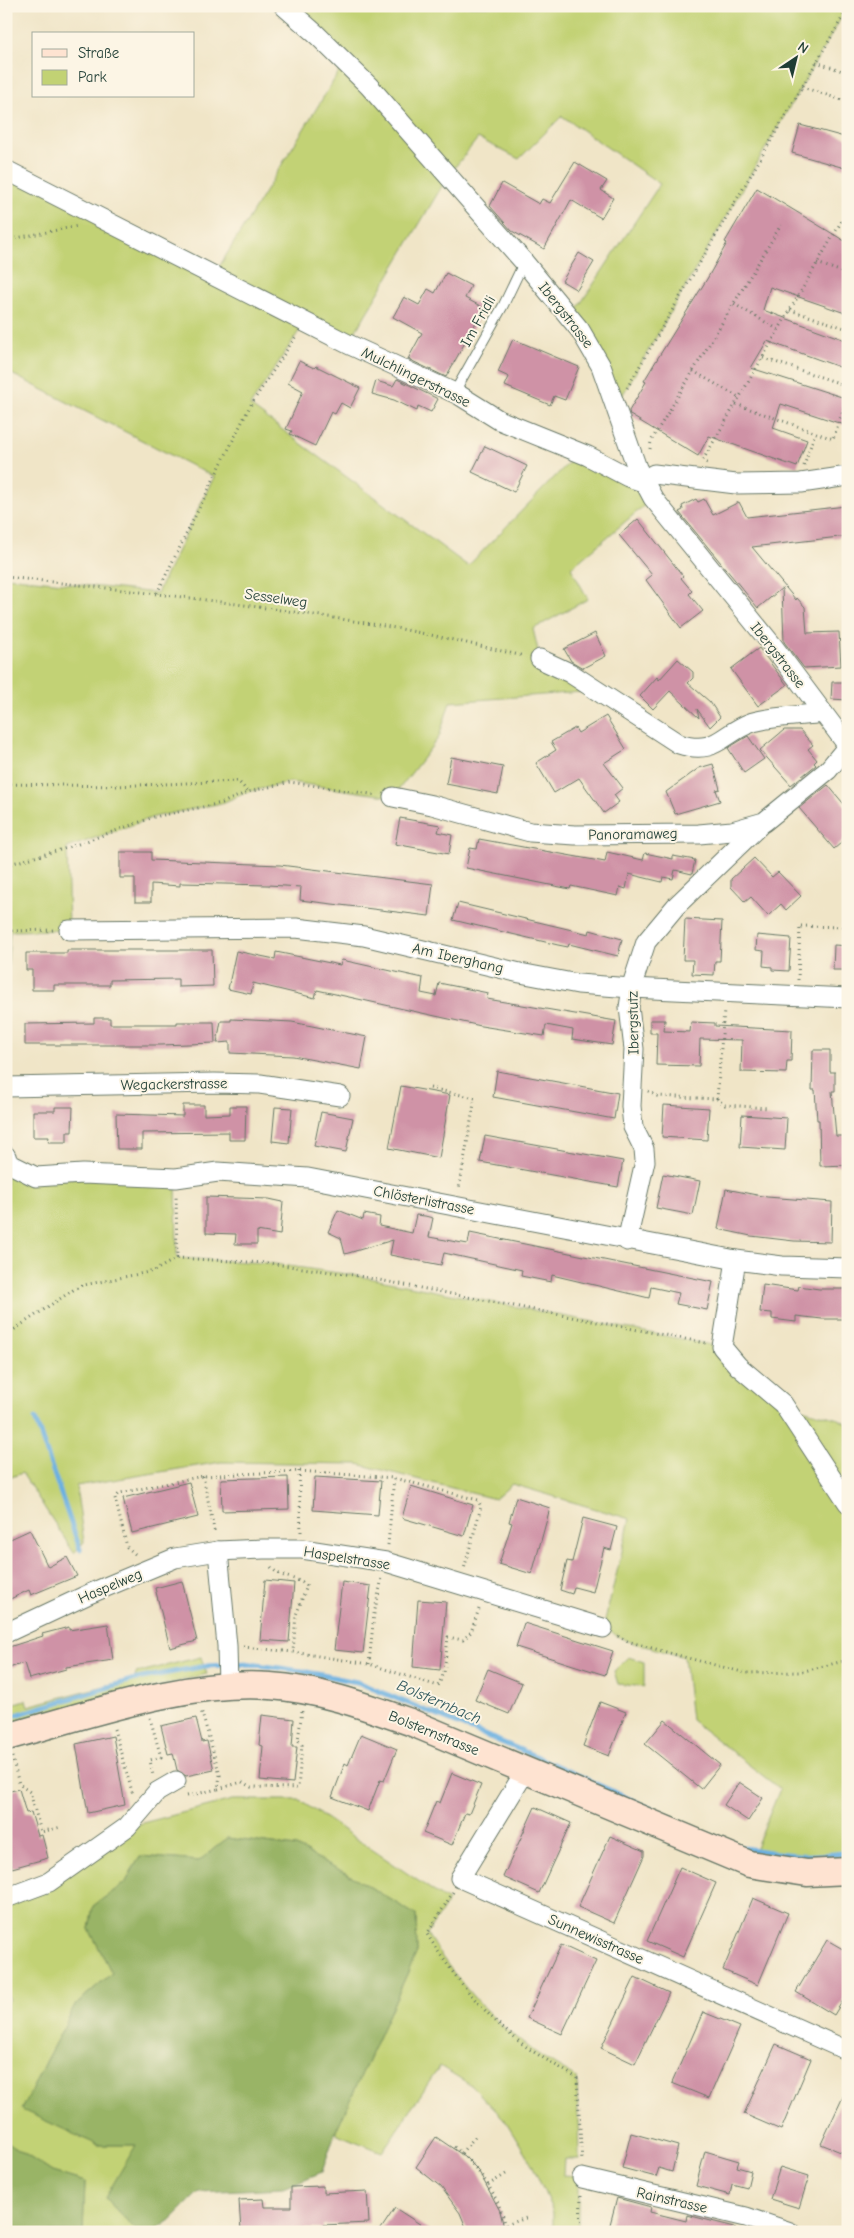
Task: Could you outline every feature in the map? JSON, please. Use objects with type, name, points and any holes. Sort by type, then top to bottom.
[{"type":"street","name":"Ibergstrasse","points":[[284,6],[318,35],[363,80],[524,262],[586,338],[601,366],[640,475],[666,516],[773,646],[847,747]]},
{"type":"street","name":"Mulchlingerstrasse","points":[[6,170],[305,322],[400,369],[454,393],[499,420],[588,456],[623,475],[640,475]]},
{"type":"street","points":[[640,475],[654,474],[736,484],[802,483],[848,476]]},
{"type":"street","points":[[540,659],[570,673],[679,744],[694,749],[708,748],[739,728],[755,721],[822,713]]},
{"type":"street","name":"Panoramaweg","points":[[393,797],[432,805],[530,832],[575,835],[724,832],[764,822],[828,770],[847,747]]},
{"type":"street","name":"Ibergstutz","points":[[627,1240],[645,1161],[644,1149],[633,1127],[631,1106],[634,1049],[629,1007],[632,988],[646,942],[676,906],[764,822]]},
{"type":"street","name":"Am Iberghang","points":[[69,930],[296,928],[364,936],[578,984],[848,998]]},
{"type":"street","name":"Wegackerstrasse","points":[[6,1088],[214,1082],[260,1084],[340,1096]]},
{"type":"street","name":"Chlösterlistrasse","points":[[6,1156],[8,1163],[36,1177],[83,1174],[176,1178],[218,1172],[308,1178],[736,1260],[782,1266],[848,1268]]},
{"type":"street","points":[[736,1260],[722,1347],[738,1366],[783,1404],[848,1503]]},
{"type":"street","name":"Haspelstrasse","points":[[218,1551],[302,1549],[386,1562],[603,1628]]},
{"type":"street","points":[[218,1551],[228,1664]]},
{"type":"street","name":"Haspelweg","points":[[6,1633],[89,1594],[175,1558],[218,1551]]},
{"type":"street","name":"Bolsternstrasse","points":[[6,1737],[109,1708],[195,1690],[228,1664],[270,1686],[355,1702],[410,1722],[749,1864],[807,1873],[848,1871]]},
{"type":"street","points":[[460,1878],[526,1770]]},
{"type":"street","points":[[6,1898],[49,1882],[127,1827],[157,1792],[176,1781]]},
{"type":"street","name":"Sunnewisstrasse","points":[[460,1878],[848,2051]]},
{"type":"street","name":"Rainstrasse","points":[[582,2185],[746,2217],[790,2232]]},
{"type":"lane","name":"Im Fridli","points":[[454,393],[504,306],[524,262]]},
{"type":"path","points":[[616,408],[848,8]]},
{"type":"path","points":[[816,62],[848,72]]},
{"type":"path","points":[[802,87],[848,102]]},
{"type":"path","points":[[6,240],[67,229],[99,217]]},
{"type":"path","points":[[710,481],[710,464],[703,460],[844,217],[848,219]]},
{"type":"path","points":[[640,475],[648,461],[651,441],[781,225]]},
{"type":"path","points":[[817,263],[848,274]]},
{"type":"path","points":[[734,304],[779,330]]},
{"type":"path","points":[[790,310],[848,330]]},
{"type":"path","points":[[157,593],[250,406],[305,322]]},
{"type":"path","points":[[763,358],[848,386]]},
{"type":"path","points":[[693,371],[740,398]]},
{"type":"path","points":[[736,404],[833,439],[848,396]]},
{"type":"path","points":[[802,483],[801,475],[815,433]]},
{"type":"path","name":"Sesselweg","points":[[6,577],[157,593],[374,624],[540,659]]},
{"type":"path","points":[[846,676],[848,663]]},
{"type":"path","points":[[6,784],[114,786],[238,780],[248,792]]},
{"type":"path","points":[[6,865],[67,848],[154,817],[222,803],[248,792],[290,782],[393,797]]},
{"type":"path","points":[[797,996],[800,926],[848,926]]},
{"type":"path","points":[[6,989],[8,930],[69,930]]},
{"type":"path","points":[[718,1099],[725,992]]},
{"type":"path","points":[[632,1082],[657,1096],[718,1099],[725,1105],[768,1108]]},
{"type":"path","points":[[430,1088],[475,1098],[455,1206]]},
{"type":"path","points":[[176,1178],[176,1258]]},
{"type":"path","points":[[6,1335],[79,1286],[154,1271],[176,1258],[267,1263],[353,1275],[722,1347]]},
{"type":"path","points":[[299,1471],[302,1549]]},
{"type":"path","points":[[143,1553],[133,1555],[127,1547],[115,1498],[120,1493],[203,1476],[299,1471],[394,1478],[478,1500],[481,1507],[460,1585]]},
{"type":"path","points":[[203,1476],[218,1551]]},
{"type":"path","points":[[369,1664],[374,1614],[386,1562],[394,1478]]},
{"type":"path","points":[[263,1549],[266,1560],[278,1574],[299,1580],[306,1586],[296,1615],[292,1652]]},
{"type":"path","points":[[228,1664],[292,1652],[369,1664],[438,1686],[444,1673],[448,1637],[463,1640],[471,1632],[485,1593]]},
{"type":"path","points":[[603,1628],[627,1641],[746,1672],[800,1672],[848,1660]]},
{"type":"path","points":[[195,1690],[220,1775],[218,1789]]},
{"type":"path","points":[[145,1700],[160,1757],[150,1760],[157,1792],[180,1800],[192,1793],[218,1789],[242,1782],[251,1787],[298,1788],[302,1745],[298,1740],[304,1691]]},
{"type":"path","points":[[109,1708],[138,1814]]},
{"type":"path","points":[[6,1737],[19,1784],[30,1792],[41,1832],[61,1827]]},
{"type":"path","points":[[460,1878],[427,1934],[443,1960],[491,2016],[527,2048],[577,2078],[582,2156]]},
{"type":"path","points":[[461,2153],[475,2137]]},
{"type":"path","points":[[454,2147],[484,2177],[503,2214],[507,2232]]},
{"type":"path","points":[[488,2185],[506,2174]]},
{"type":"path","points":[[580,2232],[582,2185]]},
{"type":"path","points":[[506,2225],[526,2218]]},
{"type":"green space","points":[[284,6],[848,6],[615,408],[571,318],[660,184],[562,116],[519,159],[478,138],[448,176],[348,344],[305,322],[250,406],[468,566],[579,452],[653,498],[571,568],[588,599],[533,629],[540,659],[595,691],[450,702],[439,737],[393,797],[290,782],[248,792],[222,803],[154,817],[67,848],[69,930],[10,931],[6,989],[6,577],[157,593],[214,477],[6,371],[6,170],[214,275],[345,62]]},
{"type":"green space","points":[[6,1156],[36,1177],[176,1178],[177,1258],[267,1263],[353,1275],[722,1347],[783,1404],[836,1418],[848,1424],[848,1871],[749,1864],[780,1789],[691,1720],[684,1657],[627,1641],[603,1628],[630,1519],[512,1484],[495,1499],[358,1464],[221,1462],[76,1486],[84,1542],[74,1553],[22,1473],[6,1479]]},
{"type":"green space","points":[[201,1657],[207,1674],[6,1725],[6,1706],[26,1700],[28,1706],[135,1678],[136,1673]]},
{"type":"green space","points":[[628,1657],[644,1662],[644,1687],[618,1684],[614,1671]]},
{"type":"green space","points":[[232,1800],[299,1800],[448,1901],[427,1934],[449,1966],[487,2012],[532,2050],[577,2078],[579,2159],[564,2159],[563,2175],[578,2176],[578,2232],[553,2232],[553,2212],[532,2164],[505,2120],[471,2085],[440,2066],[382,2152],[335,2133],[417,1952],[416,1915],[357,1879],[296,1847],[227,1838],[199,1861],[140,1856],[126,1882],[93,1906],[89,1929],[112,1973],[76,2004],[45,2062],[23,2110],[98,2145],[137,2145],[105,2198],[138,2232],[83,2232],[85,2182],[52,2172],[6,2142],[6,2003],[9,2000],[6,1993],[6,1898],[127,1827]]},
{"type":"green space","points":[[227,1838],[296,1847],[357,1879],[416,1915],[417,1952],[335,2133],[322,2172],[283,2188],[199,2192],[171,2220],[153,2232],[138,2232],[105,2198],[136,2145],[98,2145],[22,2110],[76,2004],[112,1973],[89,1929],[93,1906],[126,1882],[140,1856],[199,1861]]},
{"type":"green space","points":[[6,2142],[52,2172],[85,2182],[83,2232],[6,2232]]},
{"type":"building","points":[[800,125],[848,138],[848,169],[792,153]]},
{"type":"building","points":[[575,162],[607,181],[601,190],[613,198],[601,218],[571,200],[544,249],[512,231],[490,206],[502,183],[539,204],[542,199],[550,203]]},
{"type":"building","points":[[757,188],[848,243],[848,314],[770,287],[763,310],[848,341],[848,370],[767,341],[751,368],[848,399],[848,426],[781,404],[773,428],[807,440],[797,467],[709,436],[698,456],[630,415],[629,411],[646,382],[644,381],[707,279],[727,243],[725,242]]},
{"type":"building","points":[[579,253],[594,262],[577,290],[562,281]]},
{"type":"building","points":[[446,273],[471,286],[465,298],[484,308],[446,377],[408,359],[422,333],[393,317],[404,297],[419,305],[428,289],[435,293]]},
{"type":"building","points":[[513,339],[579,367],[565,400],[554,396],[550,405],[505,386],[509,377],[498,372]]},
{"type":"building","points":[[299,361],[314,368],[316,366],[360,388],[350,408],[341,403],[335,414],[331,412],[315,446],[290,434],[292,431],[286,429],[303,391],[288,383]]},
{"type":"building","points":[[397,379],[438,399],[431,412],[418,406],[417,411],[394,400],[372,394],[376,381],[393,386]]},
{"type":"building","points":[[485,446],[527,466],[514,492],[472,472]]},
{"type":"building","points":[[696,499],[698,502],[704,499],[713,515],[739,502],[747,517],[846,506],[848,536],[752,547],[796,600],[797,598],[805,607],[807,633],[839,632],[841,666],[804,668],[784,642],[782,588],[758,608],[679,512],[683,510],[682,506]]},
{"type":"building","points":[[638,519],[683,576],[681,578],[692,591],[689,594],[703,611],[681,628],[646,580],[652,575],[619,535]]},
{"type":"building","points":[[595,633],[606,656],[583,668],[571,661],[564,649]]},
{"type":"building","points":[[759,648],[787,685],[758,706],[731,669]]},
{"type":"building","points":[[678,659],[693,672],[693,678],[688,683],[710,702],[720,717],[710,727],[697,709],[699,718],[670,691],[653,709],[640,696],[657,677],[659,680]]},
{"type":"building","points":[[832,682],[848,682],[848,700],[831,699]]},
{"type":"building","points":[[606,716],[626,749],[604,763],[623,788],[614,795],[619,802],[604,813],[579,778],[554,793],[536,763],[556,750],[551,742],[575,728],[578,733]]},
{"type":"building","points":[[784,730],[800,730],[813,745],[808,749],[817,760],[814,763],[816,765],[791,785],[760,750]]},
{"type":"building","points":[[748,736],[764,759],[744,773],[728,748]]},
{"type":"building","points":[[451,757],[503,767],[498,794],[446,784]]},
{"type":"building","points":[[713,764],[720,789],[716,790],[720,801],[675,814],[666,792],[699,768]]},
{"type":"building","points":[[828,785],[848,809],[848,837],[834,849],[799,808]]},
{"type":"building","points":[[400,818],[440,825],[438,832],[452,835],[449,854],[395,844]]},
{"type":"building","points":[[479,839],[605,862],[607,852],[643,860],[645,853],[673,859],[673,856],[695,860],[692,874],[675,870],[673,879],[663,877],[662,882],[629,874],[626,889],[620,887],[618,896],[571,886],[570,889],[466,868],[470,848],[477,849]]},
{"type":"building","points":[[120,852],[151,852],[151,860],[280,865],[433,884],[429,916],[300,900],[301,887],[268,885],[180,883],[180,886],[151,884],[151,902],[135,902],[135,878],[120,878]]},
{"type":"building","points":[[754,858],[772,877],[778,872],[801,896],[786,910],[781,904],[768,916],[751,897],[745,902],[731,887],[731,879]]},
{"type":"building","points":[[458,903],[589,934],[590,930],[622,939],[618,956],[569,944],[568,947],[558,945],[453,920]]},
{"type":"building","points":[[685,919],[722,921],[720,961],[715,961],[714,975],[692,974],[693,960],[683,960]]},
{"type":"building","points":[[757,935],[791,938],[789,971],[772,970],[772,967],[763,966],[764,951],[756,950]]},
{"type":"building","points":[[834,945],[848,946],[848,970],[833,970]]},
{"type":"building","points":[[67,950],[212,950],[213,986],[178,987],[178,979],[110,980],[110,985],[54,985],[54,990],[32,990],[32,970],[26,970],[26,953],[67,953]]},
{"type":"building","points":[[236,951],[275,959],[276,952],[340,965],[342,960],[423,978],[421,993],[436,996],[439,983],[488,993],[487,999],[616,1021],[612,1045],[572,1039],[573,1030],[546,1025],[544,1036],[481,1026],[317,990],[315,998],[253,983],[251,994],[228,989]]},
{"type":"building","points":[[94,1018],[110,1018],[110,1024],[214,1022],[215,1043],[25,1045],[25,1024],[94,1023]]},
{"type":"building","points":[[231,1019],[292,1022],[367,1037],[361,1069],[293,1056],[230,1053],[230,1042],[217,1043],[221,1021],[231,1021]]},
{"type":"building","points":[[650,1020],[665,1020],[664,1031],[690,1032],[691,1022],[715,1023],[715,1026],[792,1030],[791,1061],[787,1061],[786,1073],[741,1072],[742,1040],[700,1039],[699,1066],[656,1065],[657,1033],[650,1033]]},
{"type":"building","points":[[813,1050],[830,1050],[830,1072],[835,1072],[835,1091],[832,1091],[836,1136],[848,1136],[848,1165],[820,1166],[819,1120],[817,1120],[815,1090],[812,1090]]},
{"type":"building","points":[[497,1071],[618,1093],[614,1119],[493,1097]]},
{"type":"building","points":[[401,1086],[450,1095],[439,1158],[389,1148]]},
{"type":"building","points":[[183,1105],[204,1105],[204,1115],[230,1114],[230,1106],[246,1106],[245,1140],[229,1140],[229,1132],[142,1133],[142,1149],[117,1149],[116,1114],[183,1116]]},
{"type":"building","points":[[664,1105],[709,1108],[707,1140],[662,1137]]},
{"type":"building","points":[[55,1107],[73,1107],[72,1132],[67,1132],[67,1142],[48,1142],[49,1137],[33,1137],[33,1111],[55,1111]]},
{"type":"building","points":[[275,1107],[292,1108],[289,1143],[272,1141]]},
{"type":"building","points":[[321,1112],[353,1118],[346,1152],[314,1146]]},
{"type":"building","points":[[742,1115],[787,1118],[785,1150],[740,1147]]},
{"type":"building","points":[[485,1136],[623,1161],[618,1187],[480,1162]]},
{"type":"building","points":[[663,1174],[700,1181],[693,1215],[656,1208]]},
{"type":"building","points":[[726,1189],[767,1197],[832,1202],[831,1242],[794,1241],[751,1236],[718,1229]]},
{"type":"building","points":[[206,1197],[269,1199],[283,1202],[280,1235],[257,1231],[257,1244],[235,1244],[236,1234],[206,1233]]},
{"type":"building","points":[[338,1210],[363,1220],[364,1214],[380,1217],[379,1226],[412,1233],[416,1215],[425,1216],[433,1218],[429,1237],[468,1244],[470,1233],[713,1282],[707,1310],[676,1304],[679,1293],[651,1287],[649,1298],[552,1275],[551,1282],[521,1276],[522,1270],[444,1253],[441,1265],[390,1255],[393,1240],[345,1254],[341,1238],[328,1232]]},
{"type":"building","points":[[763,1285],[798,1290],[799,1286],[819,1289],[848,1289],[848,1319],[796,1316],[796,1322],[772,1319],[772,1313],[760,1312]]},
{"type":"building","points":[[288,1477],[289,1509],[222,1511],[221,1479]]},
{"type":"building","points":[[315,1477],[381,1481],[378,1515],[313,1510]]},
{"type":"building","points":[[189,1482],[198,1517],[132,1533],[123,1498]]},
{"type":"building","points":[[411,1486],[473,1505],[464,1536],[402,1518]]},
{"type":"building","points":[[516,1497],[550,1508],[532,1574],[499,1564],[512,1523],[509,1522]]},
{"type":"building","points":[[583,1518],[617,1527],[611,1550],[604,1548],[593,1592],[574,1587],[572,1594],[560,1590],[567,1561],[572,1562]]},
{"type":"building","points":[[30,1530],[48,1567],[67,1557],[77,1576],[31,1595],[29,1590],[6,1601],[6,1541]]},
{"type":"building","points":[[265,1580],[294,1583],[289,1642],[260,1640]]},
{"type":"building","points":[[182,1581],[197,1641],[170,1648],[155,1588]]},
{"type":"building","points":[[342,1582],[371,1586],[363,1653],[334,1650]]},
{"type":"building","points":[[418,1600],[446,1602],[440,1670],[413,1667]]},
{"type":"building","points":[[524,1623],[613,1651],[605,1675],[516,1647]]},
{"type":"building","points":[[108,1624],[113,1660],[66,1667],[66,1669],[29,1679],[24,1663],[6,1669],[6,1648],[43,1636],[42,1634],[69,1627],[69,1630]]},
{"type":"building","points":[[488,1669],[522,1683],[509,1714],[475,1700]]},
{"type":"building","points":[[600,1702],[626,1712],[609,1756],[583,1746]]},
{"type":"building","points":[[262,1715],[294,1719],[292,1747],[297,1747],[293,1783],[260,1780],[263,1746],[259,1745]]},
{"type":"building","points":[[196,1718],[202,1742],[207,1741],[214,1770],[186,1776],[177,1770],[173,1753],[168,1754],[161,1726]]},
{"type":"building","points":[[665,1720],[720,1765],[701,1789],[645,1744]]},
{"type":"building","points":[[361,1734],[397,1749],[384,1781],[380,1780],[368,1811],[332,1797],[345,1763],[348,1765]]},
{"type":"building","points":[[113,1736],[125,1805],[88,1813],[76,1744]]},
{"type":"building","points":[[452,1773],[481,1785],[469,1814],[465,1813],[452,1845],[423,1833],[436,1801],[440,1803]]},
{"type":"building","points":[[739,1782],[763,1798],[748,1821],[724,1805]]},
{"type":"building","points":[[19,1789],[26,1813],[31,1812],[38,1836],[42,1835],[48,1858],[12,1868],[6,1849],[6,1792]]},
{"type":"building","points":[[535,1807],[571,1823],[539,1893],[503,1877]]},
{"type":"building","points":[[610,1836],[644,1851],[644,1856],[614,1923],[578,1907]]},
{"type":"building","points":[[680,1867],[716,1883],[683,1957],[647,1941]]},
{"type":"building","points":[[753,1898],[788,1913],[758,1985],[723,1970]]},
{"type":"building","points":[[827,1940],[848,1952],[848,1992],[834,2015],[796,1992]]},
{"type":"building","points":[[561,1945],[596,1961],[562,2034],[527,2018]]},
{"type":"building","points":[[635,1977],[669,1993],[635,2064],[601,2048]]},
{"type":"building","points":[[703,2012],[740,2027],[709,2098],[672,2083]]},
{"type":"building","points":[[776,2044],[811,2059],[781,2130],[744,2114]]},
{"type":"building","points":[[848,2086],[848,2155],[821,2144]]},
{"type":"building","points":[[631,2133],[678,2146],[672,2172],[659,2168],[656,2177],[622,2168]]},
{"type":"building","points":[[436,2137],[464,2156],[478,2170],[500,2211],[505,2232],[468,2232],[460,2213],[441,2187],[416,2167]]},
{"type":"building","points":[[705,2151],[739,2161],[737,2167],[751,2171],[747,2188],[732,2184],[730,2195],[696,2186]]},
{"type":"building","points":[[780,2167],[809,2176],[799,2208],[770,2199]]},
{"type":"building","points":[[323,2186],[323,2193],[367,2191],[369,2223],[323,2225],[323,2229],[265,2229],[265,2232],[241,2232],[239,2200],[263,2199],[264,2207],[291,2207],[291,2187]]},
{"type":"building","points":[[617,2198],[651,2207],[650,2212],[686,2221],[687,2215],[735,2227],[735,2232],[608,2232]]},
{"type":"building","points":[[395,2208],[432,2232],[379,2232]]},
{"type":"waterway","points":[[35,1419],[80,1549]]},
{"type":"waterway","name":"Bolsternbach","points":[[6,1718],[132,1680],[205,1666],[250,1664],[302,1671],[357,1682],[535,1756],[651,1809]]},
{"type":"waterway","name":"Bolsternbach","points":[[739,1847],[794,1855],[848,1852]]}]
